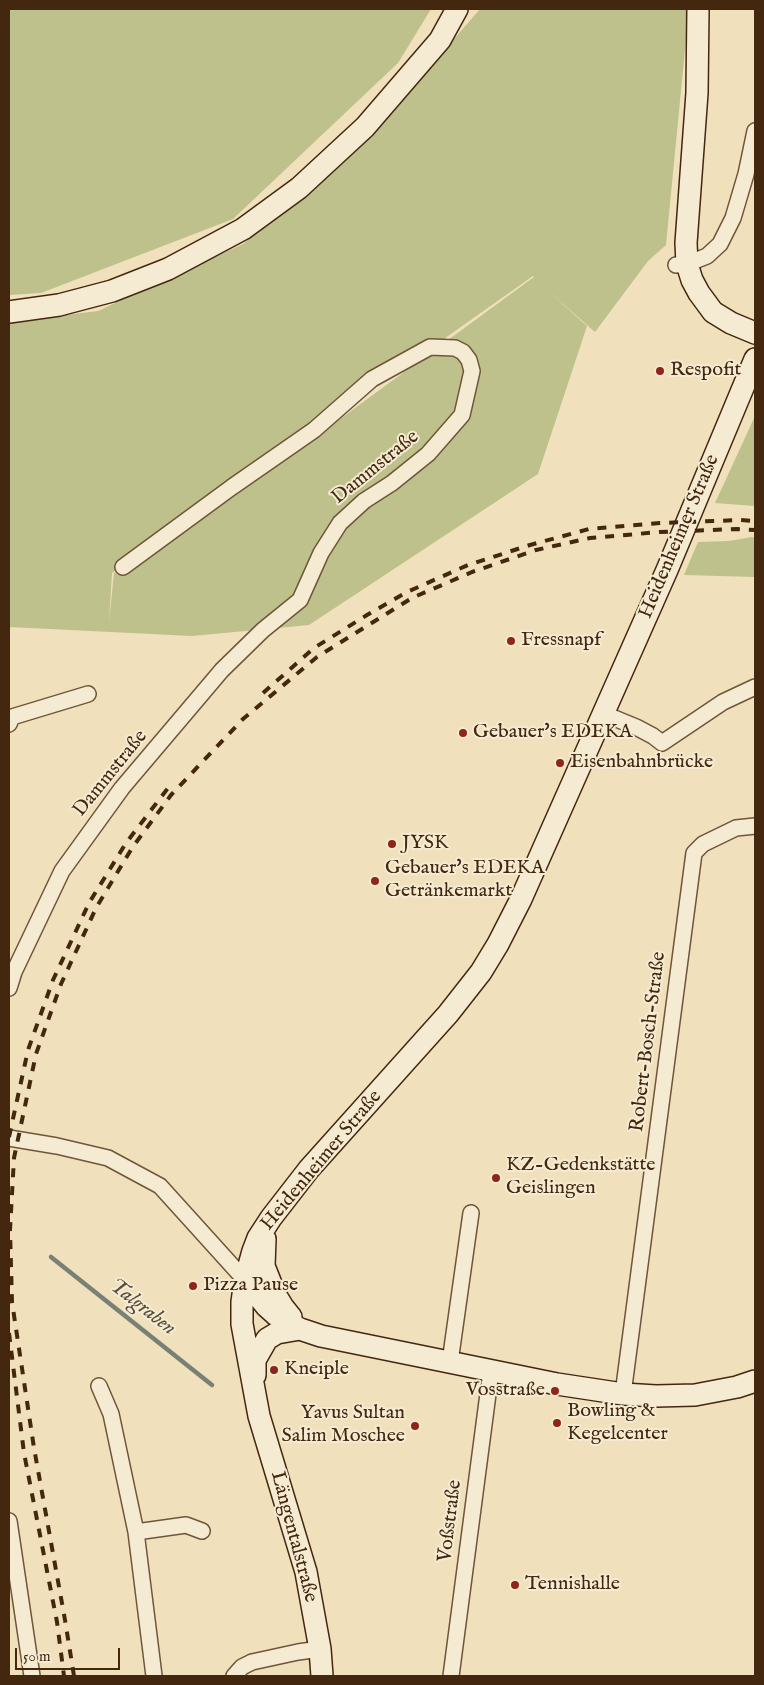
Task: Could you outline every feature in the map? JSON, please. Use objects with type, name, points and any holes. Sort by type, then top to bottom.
[{"type":"main road","points":[[9,312],[59,305],[112,291],[168,269],[244,229],[299,188],[365,127],[440,40],[457,9]]},
{"type":"main road","points":[[698,9],[697,93],[686,243],[681,264],[713,312],[731,323],[755,333]]},
{"type":"main road","name":"Heidenheimer Straße","points":[[245,1280],[258,1238],[309,1169],[448,1014],[481,972],[498,944],[521,899],[671,561],[755,359]]},
{"type":"main road","points":[[268,1226],[264,1266],[275,1294],[300,1329]]},
{"type":"main road","points":[[245,1280],[266,1306],[276,1315],[300,1329],[321,1336],[491,1371],[623,1394],[656,1396],[695,1395],[737,1387],[755,1381]]},
{"type":"main road","name":"Längentalstraße","points":[[245,1280],[242,1324],[254,1396],[306,1572],[320,1649],[322,1676]]},
{"type":"main road","points":[[254,1396],[255,1360],[267,1339],[277,1333],[300,1329]]},
{"type":"street","points":[[681,264],[707,256],[720,244],[733,218],[746,174],[755,131]]},
{"type":"street","name":"Dammstraße","points":[[9,988],[14,972],[62,871],[122,788],[222,670],[263,630],[300,600],[321,553],[340,523],[364,501],[428,454],[450,430],[462,415],[472,371],[469,360],[463,352],[455,348],[430,347],[372,379],[314,430],[123,567]]},
{"type":"street","points":[[602,713],[636,727],[653,736],[662,744],[723,702],[755,687]]},
{"type":"street","points":[[9,724],[12,718],[88,694]]},
{"type":"street","name":"Robert-Bosch-Straße","points":[[623,1394],[694,853],[704,844],[736,828],[755,826]]},
{"type":"street","points":[[9,1138],[57,1146],[108,1158],[160,1186],[245,1280]]},
{"type":"street","points":[[450,1362],[471,1213]]},
{"type":"street","name":"Voßstraße","points":[[451,1676],[491,1371]]},
{"type":"street","points":[[99,1386],[111,1414],[136,1532],[154,1676]]},
{"type":"street","points":[[9,1521],[32,1676]]},
{"type":"street","points":[[136,1532],[186,1525],[202,1531]]},
{"type":"street","points":[[234,1676],[242,1667],[252,1662],[320,1649]]},
{"type":"green space","points":[[9,9],[431,9],[398,63],[233,219],[41,293],[9,295]]},
{"type":"green space","points":[[480,9],[687,9],[686,39],[666,245],[648,261],[595,332],[545,288],[587,326],[538,474],[309,625],[192,636],[9,627],[9,322],[98,311],[243,244],[376,129]],"holes":[[[534,277],[329,427],[114,573],[109,622],[112,573],[169,528],[315,430]]]},
{"type":"green space","points":[[755,416],[755,506],[715,503]]},
{"type":"green space","points":[[755,538],[755,577],[684,575],[698,542],[729,541]]},
{"type":"waterway","name":"Talgraben","points":[[51,1257],[212,1385]]},
{"type":"railway","points":[[263,693],[314,648],[407,592],[468,565],[589,529],[660,523],[755,521]]},
{"type":"railway","points":[[74,1676],[34,1448],[12,1302],[10,1230],[14,1158],[36,1054],[61,984],[96,908],[132,848],[171,795],[243,719],[317,657],[412,598],[472,572],[536,550],[590,538],[660,532],[755,530]]},
{"type":"railway","points":[[9,1137],[28,1050],[53,980],[89,903],[126,843],[168,788]]},
{"type":"railway","points":[[9,1333],[24,1453],[57,1622],[64,1676]]},
{"type":"place","name":"Respofit","points":[[660,371]]},
{"type":"place","name":"Fressnapf","points":[[511,641]]},
{"type":"place","name":"Gebauer's EDEKA","points":[[463,733]]},
{"type":"place","name":"Eisenbahnbrücke","points":[[560,763]]},
{"type":"place","name":"JYSK","points":[[392,844]]},
{"type":"place","name":"Gebauer's EDEKA Getränkemarkt","points":[[375,881]]},
{"type":"place","name":"KZ-Gedenkstätte Geislingen","points":[[496,1178]]},
{"type":"place","name":"Pizza Pause","points":[[193,1286]]},
{"type":"place","name":"Kneiple","points":[[274,1370]]},
{"type":"place","name":"Vosstraße","points":[[555,1391]]},
{"type":"place","name":"Bowling & Kegelcenter","points":[[557,1423]]},
{"type":"place","name":"Yavus Sultan Salim Moschee","points":[[415,1426]]},
{"type":"place","name":"Tennishalle","points":[[515,1585]]}]
